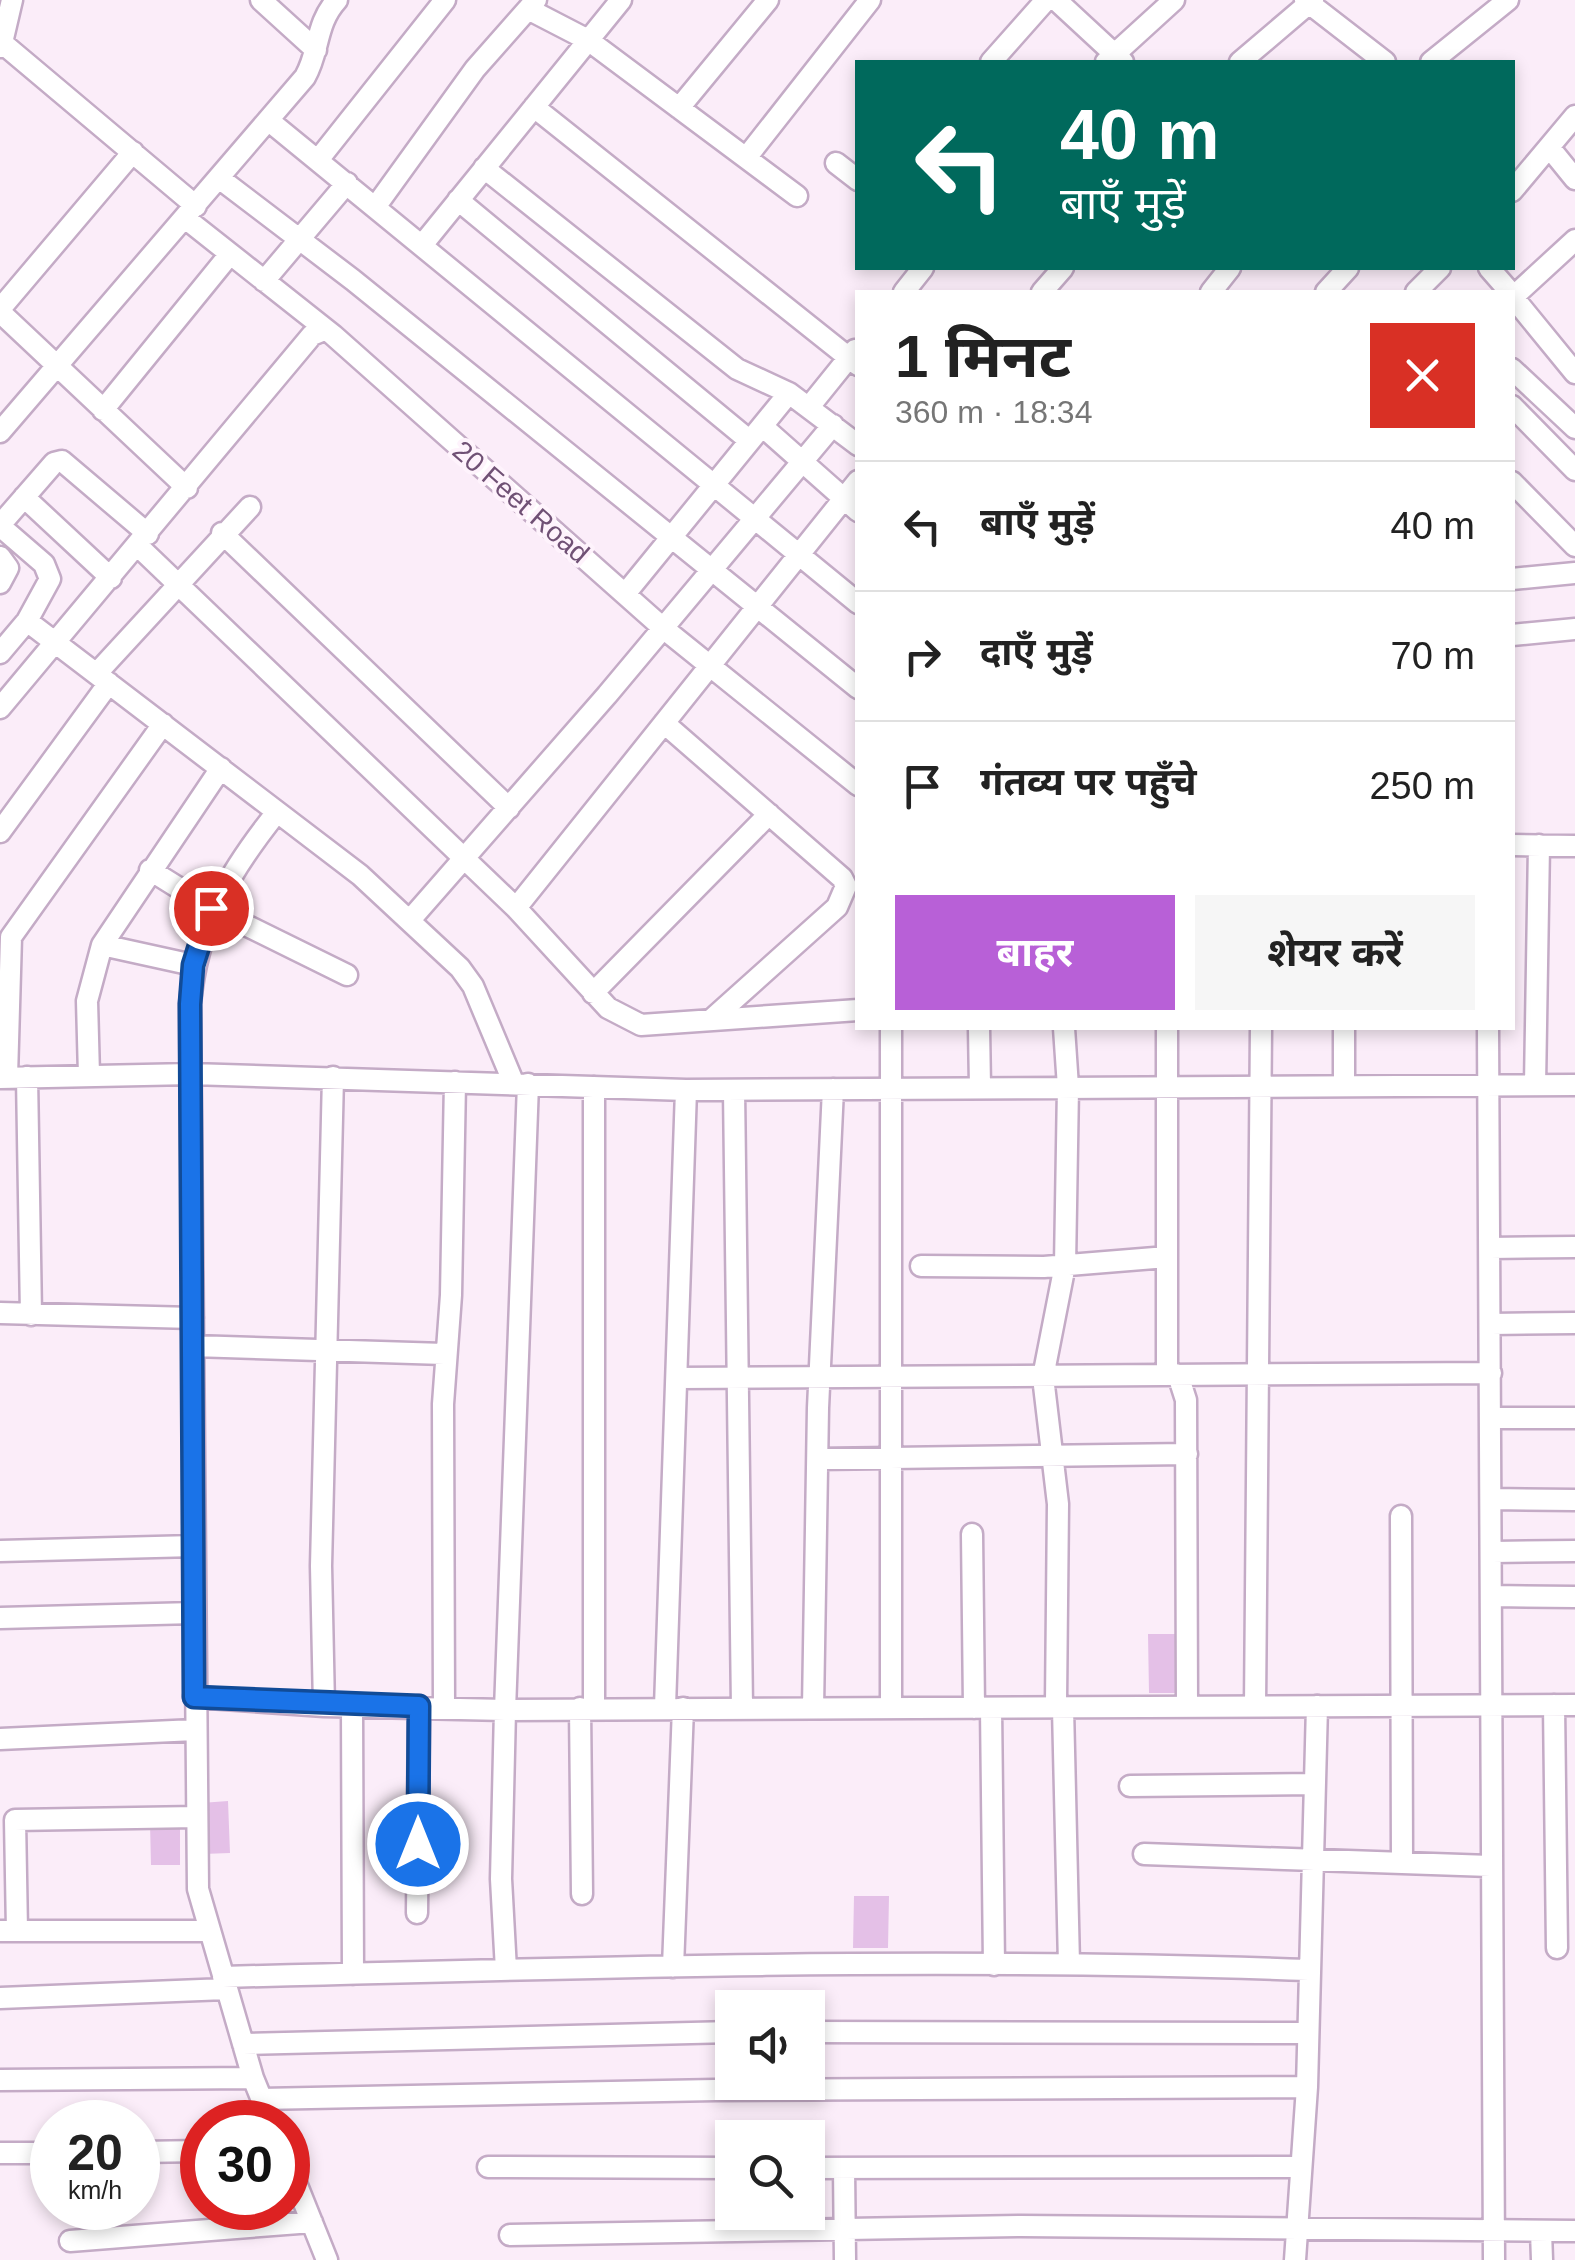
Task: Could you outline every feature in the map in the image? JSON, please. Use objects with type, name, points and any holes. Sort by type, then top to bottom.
[{"type":"street","points":[[0,47],[12,0]]},
{"type":"street","points":[[261,0],[316,50]]},
{"type":"street","points":[[0,432],[305,78],[324,14],[337,0]]},
{"type":"street","points":[[318,160],[446,0]]},
{"type":"street","points":[[423,244],[621,0]]},
{"type":"street","points":[[679,108],[768,0]]},
{"type":"street","points":[[746,158],[870,0]]},
{"type":"street","points":[[994,60],[1046,0]]},
{"type":"street","points":[[1056,0],[1115,60],[1174,0]]},
{"type":"street","points":[[1434,60],[1508,0]]},
{"type":"street","points":[[1244,60],[1309,1],[1383,60]]},
{"type":"street","points":[[376,206],[475,69],[532,4],[588,40],[797,196]]},
{"type":"street","name":"20 Feet Road","points":[[0,47],[7,47],[132,152],[230,254],[324,330],[663,628],[855,783]]},
{"type":"street","points":[[534,107],[855,357],[809,407]]},
{"type":"street","points":[[1515,187],[1575,116]]},
{"type":"street","points":[[268,120],[855,600]]},
{"type":"street","points":[[1549,147],[1575,179]]},
{"type":"street","points":[[132,152],[0,311],[187,488]]},
{"type":"street","points":[[836,163],[855,178]]},
{"type":"street","points":[[484,168],[736,368],[790,393],[855,442]]},
{"type":"street","points":[[219,178],[299,238],[855,686]]},
{"type":"street","points":[[264,282],[347,183]]},
{"type":"street","points":[[458,200],[756,433],[853,497],[798,555],[516,908]]},
{"type":"street","points":[[1515,293],[1573,247]]},
{"type":"street","points":[[103,410],[230,254]]},
{"type":"street","points":[[906,290],[921,270]]},
{"type":"street","points":[[1044,290],[1061,270]]},
{"type":"street","points":[[1213,290],[1228,270]]},
{"type":"street","points":[[1328,290],[1346,270]]},
{"type":"street","points":[[1492,270],[1508,290]]},
{"type":"street","points":[[1515,299],[1575,373]]},
{"type":"street","points":[[0,708],[312,335],[324,330]]},
{"type":"street","points":[[1515,372],[1575,428]]},
{"type":"street","points":[[625,594],[790,393]]},
{"type":"street","points":[[1515,409],[1575,470]]},
{"type":"street","points":[[410,920],[663,628],[833,424]]},
{"type":"street","points":[[0,653],[48,588],[49,571],[0,525],[54,463],[62,461],[143,540],[177,583],[516,908],[624,1020],[641,1026],[855,1010]]},
{"type":"street","points":[[1515,485],[1575,546]]},
{"type":"street","points":[[24,497],[111,578]]},
{"type":"street","points":[[0,832],[103,678],[177,583],[250,507]]},
{"type":"street","points":[[222,533],[508,808]]},
{"type":"street","points":[[0,556],[8,568],[0,583]]},
{"type":"street","points":[[1515,577],[1575,573]]},
{"type":"street","points":[[27,620],[278,812],[410,920],[474,986],[521,1084],[502,1879],[506,1970]]},
{"type":"street","points":[[1515,634],[1575,629]]},
{"type":"street","points":[[664,723],[842,878],[844,895],[712,1020]]},
{"type":"street","points":[[31,1314],[11,1077],[11,937],[163,724]]},
{"type":"street","points":[[90,1076],[87,1001],[102,944],[221,768]]},
{"type":"street","points":[[278,812],[240,860],[211,908],[193,965],[194,1730],[198,1889],[261,2099],[714,2090],[1307,2087]]},
{"type":"street","points":[[593,992],[769,814]]},
{"type":"street","points":[[1515,845],[1575,846]]},
{"type":"street","points":[[1535,1085],[1539,845]]},
{"type":"street","points":[[150,870],[211,908],[347,975]]},
{"type":"street","points":[[102,944],[193,965]]},
{"type":"street","points":[[890,1708],[891,1030]]},
{"type":"street","points":[[980,1030],[980,1087]]},
{"type":"street","points":[[1064,1030],[1068,1086],[1066,1265],[1042,1376],[1054,1454],[1060,1575],[1056,1702],[1063,1708],[1069,1964]]},
{"type":"street","points":[[1167,1030],[1166,1372],[1178,1376]]},
{"type":"street","points":[[1255,1706],[1262,1030]]},
{"type":"street","points":[[1344,1030],[1344,1086]]},
{"type":"street","points":[[1488,1030],[1494,2260]]},
{"type":"street","points":[[11,1077],[192,1074],[686,1090],[1575,1085]]},
{"type":"street","points":[[324,1706],[326,1349],[333,1077]]},
{"type":"street","points":[[444,1706],[444,1354],[451,1294],[456,1082]]},
{"type":"street","points":[[582,1894],[594,1087]]},
{"type":"street","points":[[813,1708],[820,1378],[833,1088]]},
{"type":"street","points":[[673,1966],[678,1378],[686,1090]]},
{"type":"street","points":[[734,1090],[742,1708]]},
{"type":"street","points":[[1490,1248],[1575,1247]]},
{"type":"street","points":[[921,1266],[1066,1265],[1167,1257]]},
{"type":"street","points":[[0,1312],[192,1318]]},
{"type":"street","points":[[1491,1324],[1575,1324]]},
{"type":"street","points":[[193,1346],[444,1354]]},
{"type":"street","points":[[678,1378],[1492,1373]]},
{"type":"street","points":[[1178,1376],[1186,1400],[1187,1707]]},
{"type":"street","points":[[1492,1418],[1575,1418]]},
{"type":"street","points":[[818,1459],[1186,1454]]},
{"type":"street","points":[[1492,1499],[1575,1500]]},
{"type":"street","points":[[1400,1516],[1402,1863]]},
{"type":"street","points":[[972,1534],[994,1964]]},
{"type":"street","points":[[0,1551],[194,1546]]},
{"type":"street","points":[[1493,1552],[1575,1551]]},
{"type":"street","points":[[1493,1596],[1575,1597]]},
{"type":"street","points":[[0,1618],[194,1613]]},
{"type":"street","points":[[194,1697],[324,1706],[506,1710],[1565,1705],[1557,1948]]},
{"type":"street","points":[[352,1706],[353,1974]]},
{"type":"street","points":[[417,1913],[419,1706]]},
{"type":"street","points":[[1295,2260],[1307,2087],[1317,1706]]},
{"type":"street","points":[[0,1739],[194,1730]]},
{"type":"street","points":[[1130,1786],[1314,1784]]},
{"type":"street","points":[[196,1817],[15,1820],[8,1930],[210,1930]]},
{"type":"street","points":[[1144,1854],[1490,1866]]},
{"type":"street","points":[[0,1998],[353,1974],[673,1966],[1069,1964],[1309,1970]]},
{"type":"street","points":[[243,2044],[715,2032]]},
{"type":"street","points":[[825,2032],[1307,2032]]},
{"type":"street","points":[[0,2080],[253,2078]]},
{"type":"street","points":[[0,2154],[30,2153]]},
{"type":"street","points":[[825,2168],[1300,2167]]},
{"type":"street","points":[[488,2168],[715,2168]]},
{"type":"street","points":[[844,2168],[845,2260]]},
{"type":"street","points":[[310,2217],[327,2260]]},
{"type":"street","points":[[70,2241],[312,2222]]},
{"type":"street","points":[[510,2235],[845,2229],[1575,2231]]},
{"type":"street","points":[[1540,2230],[1542,2260]]},
{"type":"building","points":[[1148,1634],[1179,1634],[1180,1693],[1149,1693]]},
{"type":"building","points":[[228,1801],[230,1853],[203,1854],[201,1803]]},
{"type":"building","points":[[150,1823],[180,1823],[180,1865],[151,1865]]},
{"type":"building","points":[[854,1896],[889,1896],[888,1948],[853,1948]]},
{"type":"route","points":[[211,908],[193,965],[190,1004],[194,1697],[324,1706],[419,1706],[418,1844]]}]
